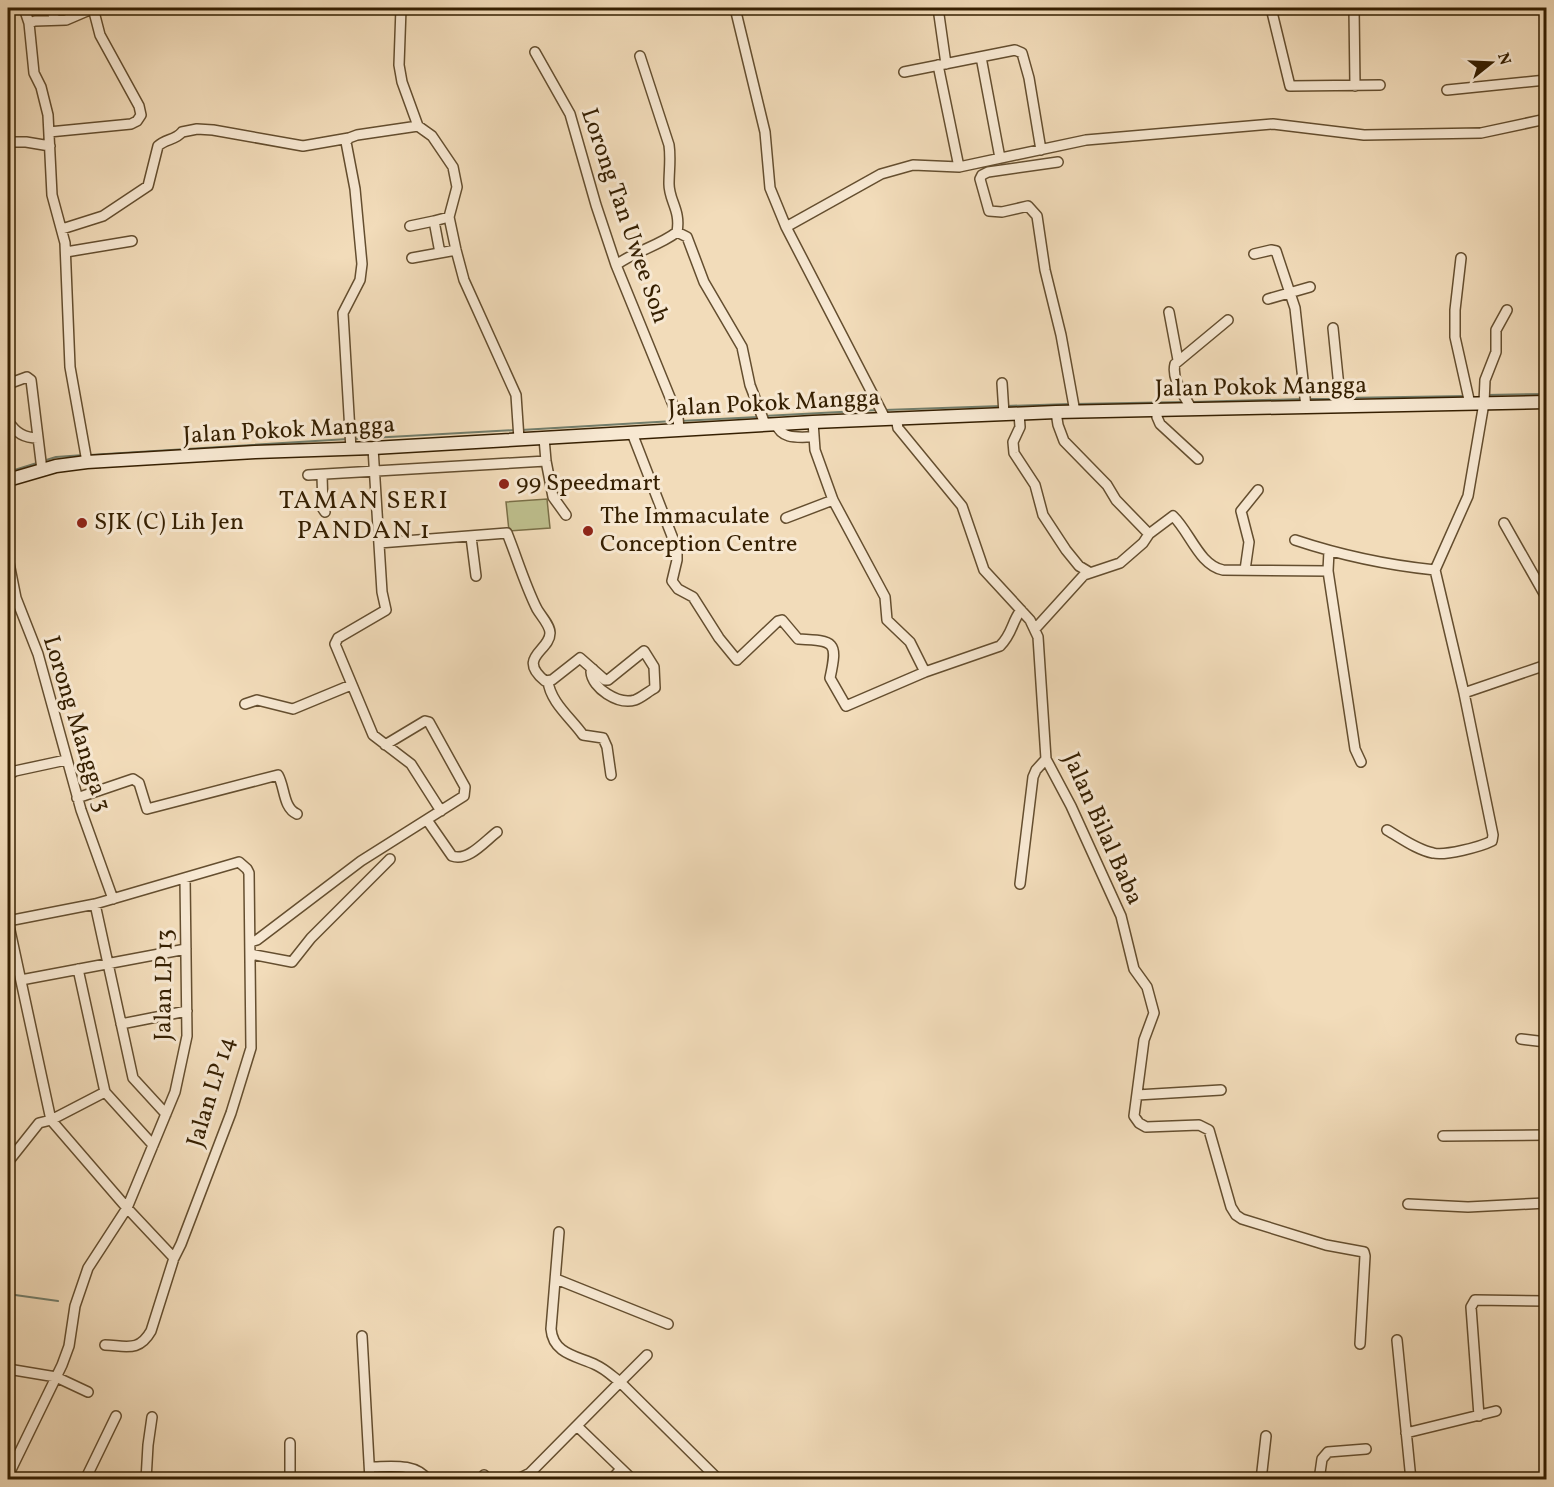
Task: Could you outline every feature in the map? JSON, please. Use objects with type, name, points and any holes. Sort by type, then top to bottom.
[{"type":"main road","name":"Jalan Pokok Mangga","points":[[8,480],[41,464],[56,466],[86,457],[255,452],[350,443],[373,448],[519,433],[544,438],[632,433],[679,424],[813,422],[1003,409],[1019,413],[1056,412],[1074,406],[1156,411],[1190,405],[1306,405],[1341,401],[1546,402]]},
{"type":"street","points":[[24,8],[29,23],[34,73],[41,87],[48,115],[52,195],[66,252],[70,367],[86,457]]},
{"type":"street","points":[[51,8],[55,20]]},
{"type":"street","points":[[29,23],[66,20],[94,8],[100,35],[139,106],[141,115],[131,124],[49,132]]},
{"type":"street","points":[[401,8],[399,65],[402,82],[418,126],[432,136],[453,167],[457,187],[449,216],[456,250],[464,280],[516,395],[519,433]]},
{"type":"street","name":"Jalan Bilal Baba","points":[[735,8],[765,132],[770,188],[786,227],[877,403],[962,506],[984,570],[1021,610],[1035,629],[1040,646],[1046,759],[1071,806],[1121,916],[1134,969],[1142,978],[1154,1013],[1144,1040],[1134,1116],[1138,1123],[1146,1127],[1199,1125],[1209,1130],[1228,1198],[1236,1215],[1242,1219],[1297,1237],[1364,1252],[1360,1344]]},
{"type":"street","points":[[938,8],[942,65],[959,167]]},
{"type":"street","points":[[1271,8],[1290,86],[1380,85]]},
{"type":"street","points":[[1353,8],[1355,86]]},
{"type":"street","points":[[904,72],[1015,50],[1022,53],[1029,78],[1041,150]]},
{"type":"street","name":"Lorong Tan Uwee Soh","points":[[535,52],[570,114],[616,265],[679,424]]},
{"type":"street","points":[[616,265],[627,256],[677,232],[679,216],[669,186],[671,156],[669,145],[640,56]]},
{"type":"street","points":[[981,57],[1000,158]]},
{"type":"street","points":[[1447,90],[1546,80]]},
{"type":"street","points":[[786,227],[881,174],[913,165],[959,167],[1086,140],[1273,124],[1365,135],[1481,133],[1546,119]]},
{"type":"street","points":[[62,229],[103,216],[147,186],[158,146],[162,142],[179,137],[182,132],[197,129],[213,130],[303,146],[393,128],[418,126]]},
{"type":"street","points":[[350,138],[346,142],[355,189],[362,264],[360,280],[343,313],[350,443]]},
{"type":"street","points":[[8,142],[50,146]]},
{"type":"street","points":[[1058,162],[988,172],[980,179],[988,211],[1002,212],[1028,206],[1037,216],[1045,270],[1061,335],[1074,406]]},
{"type":"street","points":[[410,226],[449,216]]},
{"type":"street","points":[[434,221],[440,253]]},
{"type":"street","points":[[677,232],[687,237],[709,290],[742,347],[750,385],[767,421],[784,435],[813,437]]},
{"type":"street","points":[[66,252],[132,241]]},
{"type":"street","points":[[412,258],[456,250]]},
{"type":"street","points":[[1254,254],[1276,251],[1288,293],[1295,308],[1306,405]]},
{"type":"street","points":[[1461,258],[1455,310],[1455,337],[1469,401]]},
{"type":"street","points":[[1268,299],[1310,287]]},
{"type":"street","points":[[1387,830],[1419,848],[1436,854],[1484,845],[1492,841],[1493,829],[1435,570],[1468,496],[1488,370],[1496,352],[1496,330],[1507,310]]},
{"type":"street","points":[[1169,312],[1178,360]]},
{"type":"street","points":[[1190,405],[1173,371],[1178,360],[1228,320]]},
{"type":"street","points":[[1332,328],[1341,401]]},
{"type":"street","points":[[8,384],[27,377],[30,380],[41,464]]},
{"type":"street","points":[[1002,383],[1003,409]]},
{"type":"street","points":[[1156,411],[1160,424],[1198,459]]},
{"type":"street","points":[[1056,412],[1064,441],[1107,485],[1116,500],[1149,534]]},
{"type":"street","points":[[1019,413],[1020,427],[1013,442],[1014,453],[1035,485],[1043,515],[1078,566],[1089,572]]},
{"type":"street","points":[[8,421],[21,435],[38,438]]},
{"type":"street","points":[[813,422],[815,450],[833,500],[885,597],[887,620],[910,642],[925,672]]},
{"type":"street","points":[[632,433],[676,549],[677,560],[672,581],[678,589],[693,597],[719,638],[737,660],[782,620],[798,639],[829,642],[835,655],[830,678],[846,706],[925,672],[1000,646],[1009,638],[1021,610]]},
{"type":"street","points":[[544,438],[553,497],[567,515]]},
{"type":"street","points":[[373,448],[381,592],[386,610],[336,641],[335,644],[373,735],[411,764],[441,811]]},
{"type":"street","points":[[308,475],[546,461]]},
{"type":"street","points":[[322,475],[325,512]]},
{"type":"street","points":[[1245,570],[1249,542],[1241,511],[1258,490]]},
{"type":"street","points":[[786,518],[833,500]]},
{"type":"street","points":[[1035,629],[1078,581],[1089,572],[1120,562],[1143,543],[1149,534],[1173,516],[1211,566],[1223,570],[1328,571]]},
{"type":"street","points":[[1504,523],[1546,597]]},
{"type":"street","points":[[379,543],[507,533],[536,608],[549,627],[548,640],[536,654],[534,664],[539,677],[548,681]]},
{"type":"street","points":[[471,537],[476,576]]},
{"type":"street","points":[[1295,540],[1329,551],[1391,565],[1435,570]]},
{"type":"street","points":[[1329,551],[1328,571],[1355,749],[1361,762]]},
{"type":"street","name":"Lorong Mangga 3","points":[[8,558],[16,598],[38,654],[77,798],[112,899]]},
{"type":"street","points":[[548,681],[580,658],[608,680],[644,651],[654,667],[655,688],[635,700],[614,698],[597,686],[592,679],[593,669]]},
{"type":"street","points":[[1464,693],[1546,665]]},
{"type":"street","points":[[548,681],[549,689],[583,735],[603,738],[607,747],[611,775]]},
{"type":"street","points":[[245,705],[257,700],[294,709],[351,685]]},
{"type":"street","points":[[250,942],[257,940],[362,861],[464,796],[465,787],[431,724],[425,721],[385,745]]},
{"type":"street","points":[[1020,884],[1033,777],[1046,759]]},
{"type":"street","points":[[8,775],[15,771],[66,760]]},
{"type":"street","points":[[77,798],[133,779],[139,783],[147,809],[278,775],[288,807],[297,814]]},
{"type":"street","points":[[427,820],[452,856],[457,858],[468,855],[497,832]]},
{"type":"street","points":[[250,954],[292,962],[311,938],[390,859]]},
{"type":"street","name":"Jalan LP 14","points":[[105,1346],[136,1347],[146,1340],[151,1331],[174,1258],[231,1113],[251,1048],[248,869],[239,862],[185,878]]},
{"type":"street","points":[[174,1258],[127,1208],[51,1120],[8,921],[95,904],[185,878]]},
{"type":"street","name":"Jalan LP 13","points":[[8,1476],[69,1346],[75,1306],[88,1268],[127,1208],[174,1092],[187,1036],[185,878]]},
{"type":"street","points":[[95,904],[133,1078],[166,1114]]},
{"type":"street","points":[[21,980],[186,949]]},
{"type":"street","points":[[78,969],[105,1092],[153,1145]]},
{"type":"street","points":[[122,1024],[187,1011]]},
{"type":"street","points":[[1521,1038],[1546,1042]]},
{"type":"street","points":[[1137,1095],[1221,1090]]},
{"type":"street","points":[[8,1162],[39,1123],[51,1120],[105,1092]]},
{"type":"street","points":[[1443,1136],[1546,1135]]},
{"type":"street","points":[[1408,1204],[1468,1208],[1546,1203]]},
{"type":"street","points":[[559,1232],[551,1329],[554,1343],[565,1352],[604,1370],[620,1382],[719,1479]]},
{"type":"street","points":[[556,1279],[668,1324]]},
{"type":"street","points":[[1479,1416],[1471,1307],[1475,1300],[1546,1301]]},
{"type":"street","points":[[362,1336],[370,1479]]},
{"type":"street","points":[[1397,1341],[1411,1479]]},
{"type":"street","points":[[516,1479],[531,1473],[647,1355]]},
{"type":"street","points":[[8,1369],[56,1377],[88,1392]]},
{"type":"street","points":[[1406,1433],[1496,1411]]},
{"type":"street","points":[[85,1479],[116,1416]]},
{"type":"street","points":[[146,1479],[152,1417]]},
{"type":"street","points":[[577,1426],[633,1479]]},
{"type":"street","points":[[1261,1479],[1266,1436]]},
{"type":"street","points":[[290,1443],[290,1479]]},
{"type":"street","points":[[1319,1479],[1322,1459],[1328,1452],[1366,1449]]},
{"type":"street","points":[[370,1467],[407,1467],[424,1474],[428,1479]]},
{"type":"street","points":[[611,1479],[621,1469]]},
{"type":"green space","points":[[547,499],[550,528],[509,531],[506,502]]},
{"type":"waterway","points":[[1486,395],[1546,394]]},
{"type":"waterway","points":[[1342,398],[1466,396]]},
{"type":"waterway","points":[[1192,402],[1304,399]]},
{"type":"waterway","points":[[1309,399],[1337,399]]},
{"type":"waterway","points":[[1075,404],[1184,402]]},
{"type":"waterway","points":[[1006,406],[1070,404]]},
{"type":"waterway","points":[[884,410],[1001,406]]},
{"type":"waterway","points":[[764,416],[878,410]]},
{"type":"waterway","points":[[680,421],[758,417]]},
{"type":"waterway","points":[[521,430],[674,421]]},
{"type":"waterway","points":[[353,439],[515,430]]},
{"type":"waterway","points":[[90,455],[348,439]]},
{"type":"waterway","points":[[43,461],[56,457],[84,455]]},
{"type":"waterway","points":[[8,472],[37,463]]},
{"type":"waterway","points":[[8,1294],[58,1301]]},
{"type":"place","name":"99 Speedmart","points":[[504,484]]},
{"type":"place","name":"SJK (C) Lih Jen","points":[[82,523]]},
{"type":"place","name":"The Immaculate Conception Centre","points":[[588,531]]},
{"type":"district","name":"TAMAN SERI PANDAN 1","points":[[364,516]]}]
